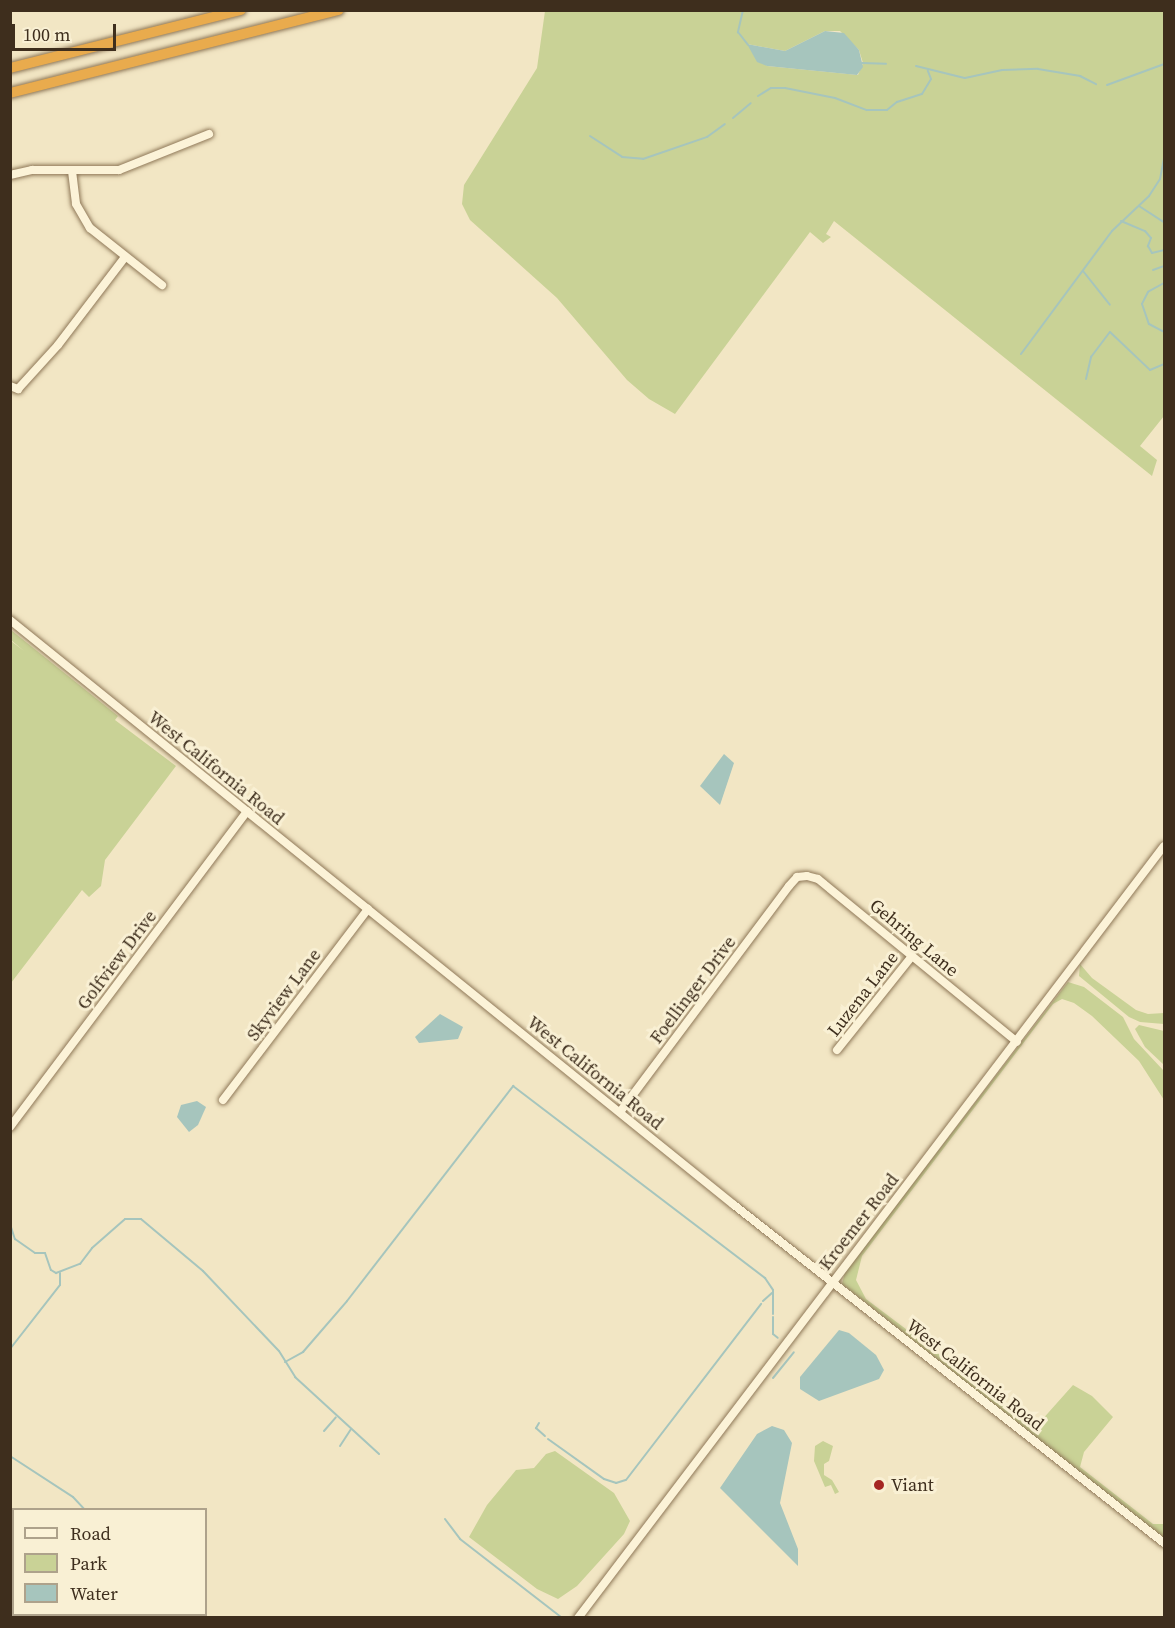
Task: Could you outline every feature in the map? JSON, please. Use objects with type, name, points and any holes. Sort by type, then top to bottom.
[{"type":"highway","points":[[10,68],[241,10]]},
{"type":"highway","points":[[10,93],[339,10]]},
{"type":"street","points":[[10,175],[32,171],[128,167],[209,134]]},
{"type":"street","points":[[72,171],[76,204],[85,222],[124,257],[162,285]]},
{"type":"street","points":[[14,388],[58,345],[124,257]]},
{"type":"street","name":"West California Road","points":[[10,620],[832,1282],[1164,1543]]},
{"type":"street","name":"Golfview Drive","points":[[10,1127],[247,812]]},
{"type":"street","name":"Kroemer Road","points":[[578,1617],[1164,846]]},
{"type":"street","name":"Gehring Lane","points":[[789,886],[797,878],[818,879],[1017,1042]]},
{"type":"street","name":"Foellinger Drive","points":[[620,1112],[789,886]]},
{"type":"street","name":"Skyview Lane","points":[[223,1100],[368,909]]},
{"type":"street","name":"Luzena Lane","points":[[837,1050],[912,956]]},
{"type":"green space","points":[[545,11],[1164,11],[1164,416],[1140,446],[1157,460],[1152,476],[834,221],[826,234],[831,237],[823,243],[810,232],[675,414],[649,399],[627,380],[557,298],[470,220],[462,204],[464,185],[537,68]],"holes":[[[825,31],[840,31],[859,50],[863,63],[858,75],[767,66],[747,44],[785,51]]]},
{"type":"green space","points":[[11,630],[118,716],[115,720],[176,766],[105,860],[101,886],[89,897],[82,890],[11,983],[11,641],[24,651],[11,640]]},
{"type":"green space","points":[[1080,964],[1092,978],[1136,1010],[1148,1014],[1164,1013],[1164,1024],[1140,1022],[1129,1017],[1079,976]]},
{"type":"green space","points":[[1068,982],[1084,987],[1123,1017],[1134,1039],[1163,1070],[1164,1100],[1139,1061],[1092,1016],[1074,1003],[1062,999],[1053,1004],[862,1256],[856,1280],[866,1299],[979,1384],[1025,1424],[1030,1426],[1040,1422],[1073,1385],[1092,1396],[1113,1417],[1084,1452],[1080,1467],[1153,1524],[1164,1524],[1164,1539],[842,1284],[845,1272]]},
{"type":"green space","points":[[1139,1025],[1164,1031],[1164,1065],[1145,1047],[1135,1029]]},
{"type":"green space","points":[[823,1441],[833,1446],[829,1461],[824,1464],[824,1475],[832,1480],[839,1492],[835,1494],[831,1485],[825,1487],[814,1461],[815,1446]]},
{"type":"green space","points":[[555,1451],[614,1493],[630,1521],[624,1534],[577,1586],[558,1599],[537,1589],[469,1537],[487,1505],[516,1470],[534,1468],[546,1454]]},
{"type":"water","points":[[825,31],[844,33],[859,50],[863,67],[857,75],[767,66],[757,62],[747,44],[785,51]]},
{"type":"water","points":[[724,754],[734,763],[720,805],[700,786]]},
{"type":"water","points":[[440,1014],[463,1027],[458,1039],[419,1043],[415,1037]]},
{"type":"water","points":[[197,1101],[206,1107],[198,1125],[189,1132],[177,1117],[181,1105]]},
{"type":"water","points":[[839,1330],[849,1333],[876,1355],[884,1370],[879,1379],[819,1401],[800,1389],[800,1377]]},
{"type":"water","points":[[772,1426],[784,1430],[792,1443],[780,1503],[798,1549],[798,1566],[720,1488],[757,1434]]},
{"type":"waterway","points":[[743,10],[738,32],[748,45]]},
{"type":"waterway","points":[[862,63],[886,64]]},
{"type":"waterway","points":[[1107,85],[1164,64]]},
{"type":"waterway","points":[[916,66],[965,78],[1002,70],[1038,69],[1080,76],[1096,84]]},
{"type":"waterway","points":[[758,96],[771,88],[785,88],[835,98],[867,110],[887,110],[897,102],[922,94],[931,79],[928,71]]},
{"type":"waterway","points":[[733,118],[751,103]]},
{"type":"waterway","points":[[590,136],[622,157],[643,159],[707,137],[725,124]]},
{"type":"waterway","points":[[1021,354],[1112,231],[1149,196],[1160,179],[1164,158]]},
{"type":"waterway","points":[[1139,206],[1164,222]]},
{"type":"waterway","points":[[1121,221],[1145,231],[1151,238],[1148,246],[1152,253],[1164,250]]},
{"type":"waterway","points":[[1153,270],[1164,266]]},
{"type":"waterway","points":[[1083,271],[1110,305]]},
{"type":"waterway","points":[[1164,283],[1148,292],[1142,304],[1149,324],[1164,332]]},
{"type":"waterway","points":[[1086,379],[1091,357],[1110,332],[1150,370],[1164,364]]},
{"type":"waterway","points":[[285,1362],[303,1352],[347,1301],[513,1086],[765,1278],[773,1290],[773,1314]]},
{"type":"waterway","points":[[10,1224],[15,1239],[35,1253],[45,1253],[51,1270],[56,1273],[80,1264],[92,1248],[125,1219],[141,1219],[203,1271],[279,1351],[295,1377],[379,1454]]},
{"type":"waterway","points":[[10,1349],[60,1285],[60,1273]]},
{"type":"waterway","points":[[763,1301],[772,1293]]},
{"type":"waterway","points":[[548,1439],[604,1479],[616,1483],[626,1480],[761,1304]]},
{"type":"waterway","points":[[773,1317],[773,1334],[778,1338]]},
{"type":"waterway","points":[[773,1378],[794,1352]]},
{"type":"waterway","points":[[324,1431],[336,1417]]},
{"type":"waterway","points":[[539,1423],[536,1428],[545,1436]]},
{"type":"waterway","points":[[340,1446],[351,1429]]},
{"type":"waterway","points":[[10,1456],[73,1497],[83,1508]]},
{"type":"waterway","points":[[445,1519],[460,1539],[561,1617]]},
{"type":"place","name":"Viant","points":[[879,1485]]}]
